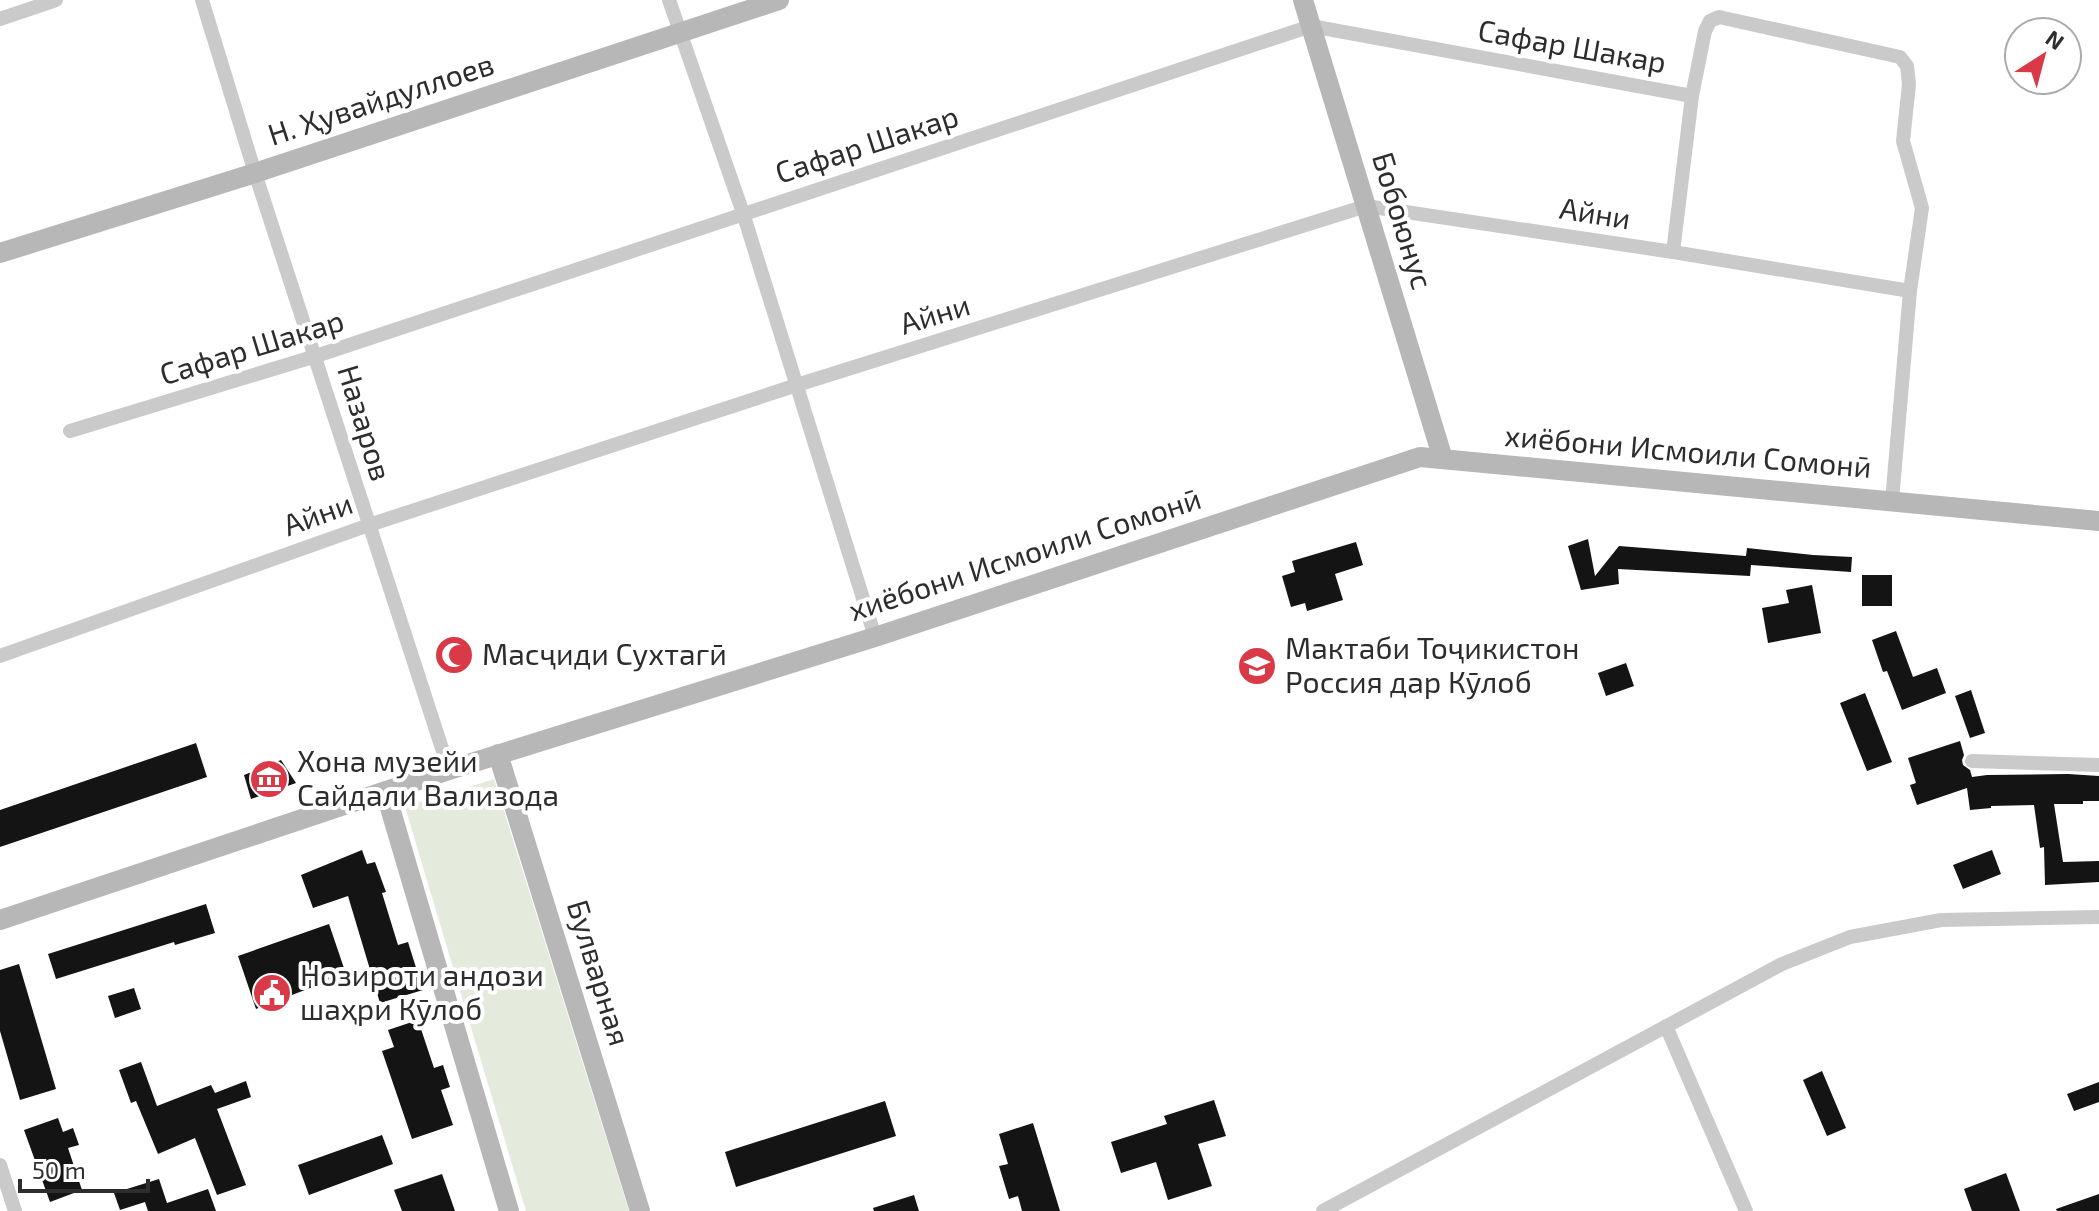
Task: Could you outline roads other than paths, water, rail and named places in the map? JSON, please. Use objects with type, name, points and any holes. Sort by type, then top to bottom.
[{"type":"street","points":[[0,19],[56,0]]},
{"type":"street","name":"Назаров","points":[[202,0],[449,770]]},
{"type":"street","points":[[669,0],[743,213],[875,637]]},
{"type":"street","name":"Н. Ҳувайдуллоев","points":[[0,253],[255,173],[779,0]]},
{"type":"street","name":"Бобоюнус","points":[[1303,0],[1443,459]]},
{"type":"street","points":[[1673,252],[1692,96],[1705,31],[1710,21],[1719,17],[1900,57],[1907,66],[1909,84],[1903,141],[1922,208],[1910,291],[1892,501]]},
{"type":"street","name":"Сафар Шакар","points":[[70,431],[316,356],[1311,26],[1692,96]]},
{"type":"street","name":"Айни","points":[[0,656],[369,525],[797,385],[1366,206],[1910,291]]},
{"type":"street","name":"хиёбони Исмоили Сомонӣ","points":[[0,920],[498,754],[875,637],[1420,457],[2099,521]]},
{"type":"street","name":"Булварная","points":[[498,754],[640,1211]]},
{"type":"street","points":[[1972,761],[2099,765]]},
{"type":"street","points":[[385,791],[509,1211]]},
{"type":"street","points":[[1323,1211],[1782,964],[1850,937],[1941,920],[2099,917]]},
{"type":"street","points":[[1666,1026],[1746,1211]]},
{"type":"street","points":[[0,1165],[15,1211]]},
{"type":"place","name":"Масҷиди Сухтагӣ","points":[[454,655]]},
{"type":"place","name":"Мактаби Тоҷикистон Россия дар Кӯлоб","points":[[1257,666]]},
{"type":"place","name":"Хона музейи Сайдали Вализода","points":[[269,779]]},
{"type":"place","name":"Нозироти андози шаҳри Кӯлоб","points":[[272,993]]}]
